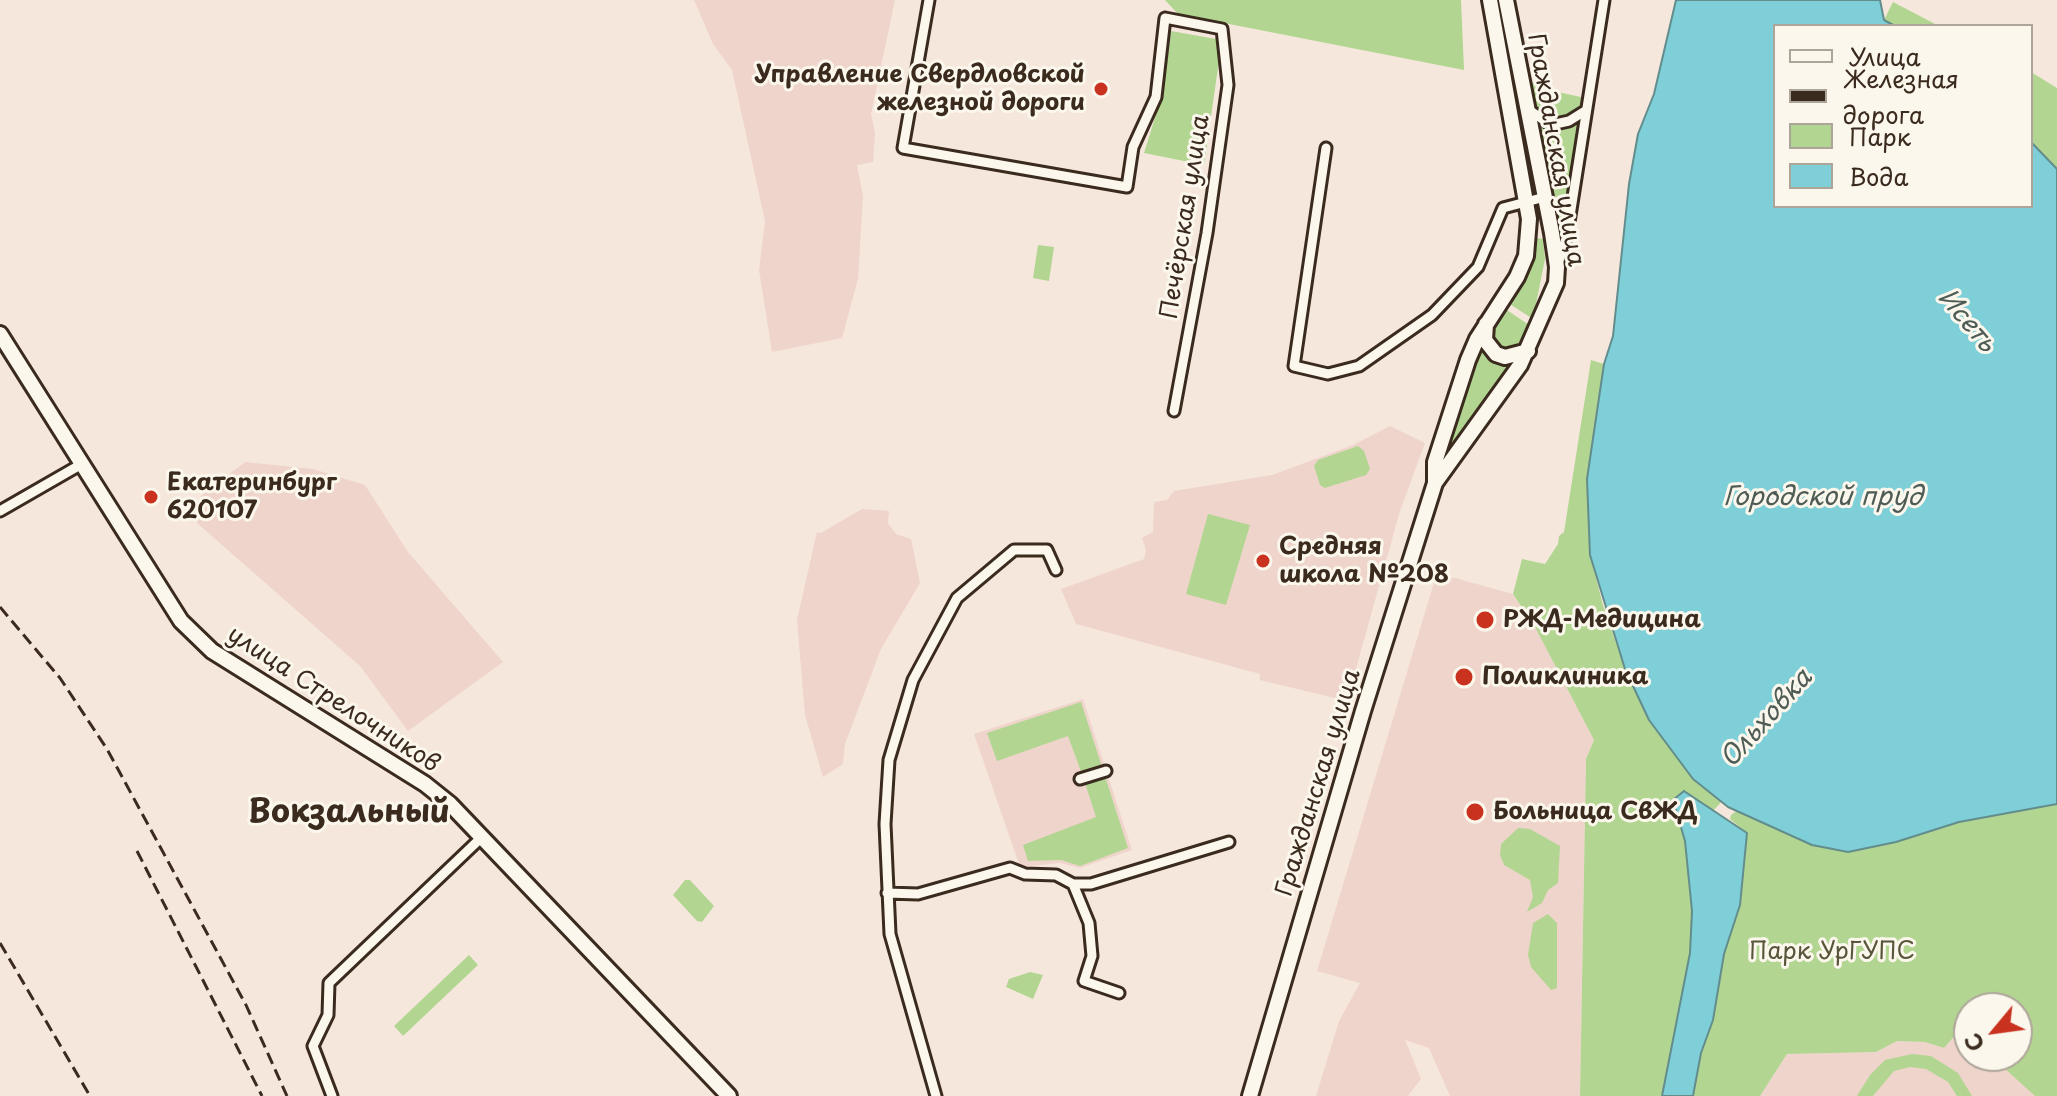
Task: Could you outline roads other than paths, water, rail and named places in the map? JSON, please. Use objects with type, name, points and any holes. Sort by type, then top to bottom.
[{"type":"street","name":"Печёрская улица","points":[[929,0],[903,148],[1127,187],[1133,147],[1156,97],[1165,18],[1222,29],[1228,85],[1207,233],[1174,411]]},
{"type":"street","name":"Гражданская улица","points":[[1250,1096],[1363,711],[1435,483],[1435,462],[1468,360],[1526,256],[1529,241],[1526,199],[1490,0]]},
{"type":"street","name":"Гражданская улица","points":[[1435,483],[1446,472],[1528,351],[1548,306],[1557,267],[1506,0]]},
{"type":"street","points":[[1557,267],[1567,235],[1604,0]]},
{"type":"street","points":[[1525,104],[1532,114],[1551,125],[1569,121],[1585,111]]},
{"type":"street","points":[[1326,148],[1294,366],[1328,374],[1342,373],[1393,345],[1457,292],[1478,267],[1503,208],[1526,199],[1545,197]]},
{"type":"street","points":[[1486,324],[1485,340],[1496,354],[1505,357],[1528,351]]},
{"type":"street","name":"улица Стрелочников","points":[[0,334],[5,353],[181,621],[212,651],[425,784],[483,836],[729,1096]]},
{"type":"street","points":[[0,511],[80,465]]},
{"type":"street","points":[[936,1096],[890,934],[885,824],[889,760],[913,680],[957,598],[1014,550],[1047,550],[1056,570]]},
{"type":"street","points":[[1080,779],[1106,771]]},
{"type":"street","points":[[332,1096],[313,1046],[328,1015],[329,983],[483,836]]},
{"type":"street","points":[[887,893],[918,894],[1010,868],[1025,874],[1056,875],[1073,884],[1091,884],[1229,842]]},
{"type":"street","points":[[1073,884],[1089,923],[1092,956],[1084,981],[1119,993]]},
{"type":"water","name":"Городской пруд","points":[[1676,0],[1880,0],[1884,20],[1891,24],[1773,24],[1773,208],[2033,208],[2033,144],[2057,169],[2057,804],[1959,822],[1896,842],[1848,852],[1812,845],[1728,807],[1693,779],[1649,720],[1625,669],[1590,555],[1587,479],[1604,364],[1613,336],[1629,184],[1638,134],[1654,94]]},
{"type":"water","points":[[1684,791],[1747,833],[1740,905],[1724,954],[1713,1020],[1701,1053],[1693,1096],[1662,1096],[1690,953],[1692,911],[1685,841],[1673,800]]},
{"type":"railway","points":[[0,607],[60,678],[107,749],[246,1005],[287,1096]]},
{"type":"railway","points":[[137,851],[262,1096]]},
{"type":"railway","points":[[0,943],[90,1096]]},
{"type":"place","name":"Управление Свердловской железной дороги","points":[[1101,89]]},
{"type":"place","name":"Екатеринбург 620107","points":[[151,497]]},
{"type":"place","name":"Средняя школа №208","points":[[1263,561]]},
{"type":"place","name":"РЖД-Медицина","points":[[1485,620]]},
{"type":"place","name":"Поликлиника","points":[[1464,677]]},
{"type":"place","name":"Больница СвЖД","points":[[1475,812]]},
{"type":"district","name":"Вокзальный","points":[[349,813]]},
{"type":"water label","name":"Исеть","points":[[1966,321]]},
{"type":"water label","name":"Ольховка","points":[[1767,719]]},
{"type":"park label","name":"Парк УрГУПС","points":[[1832,952]]}]
